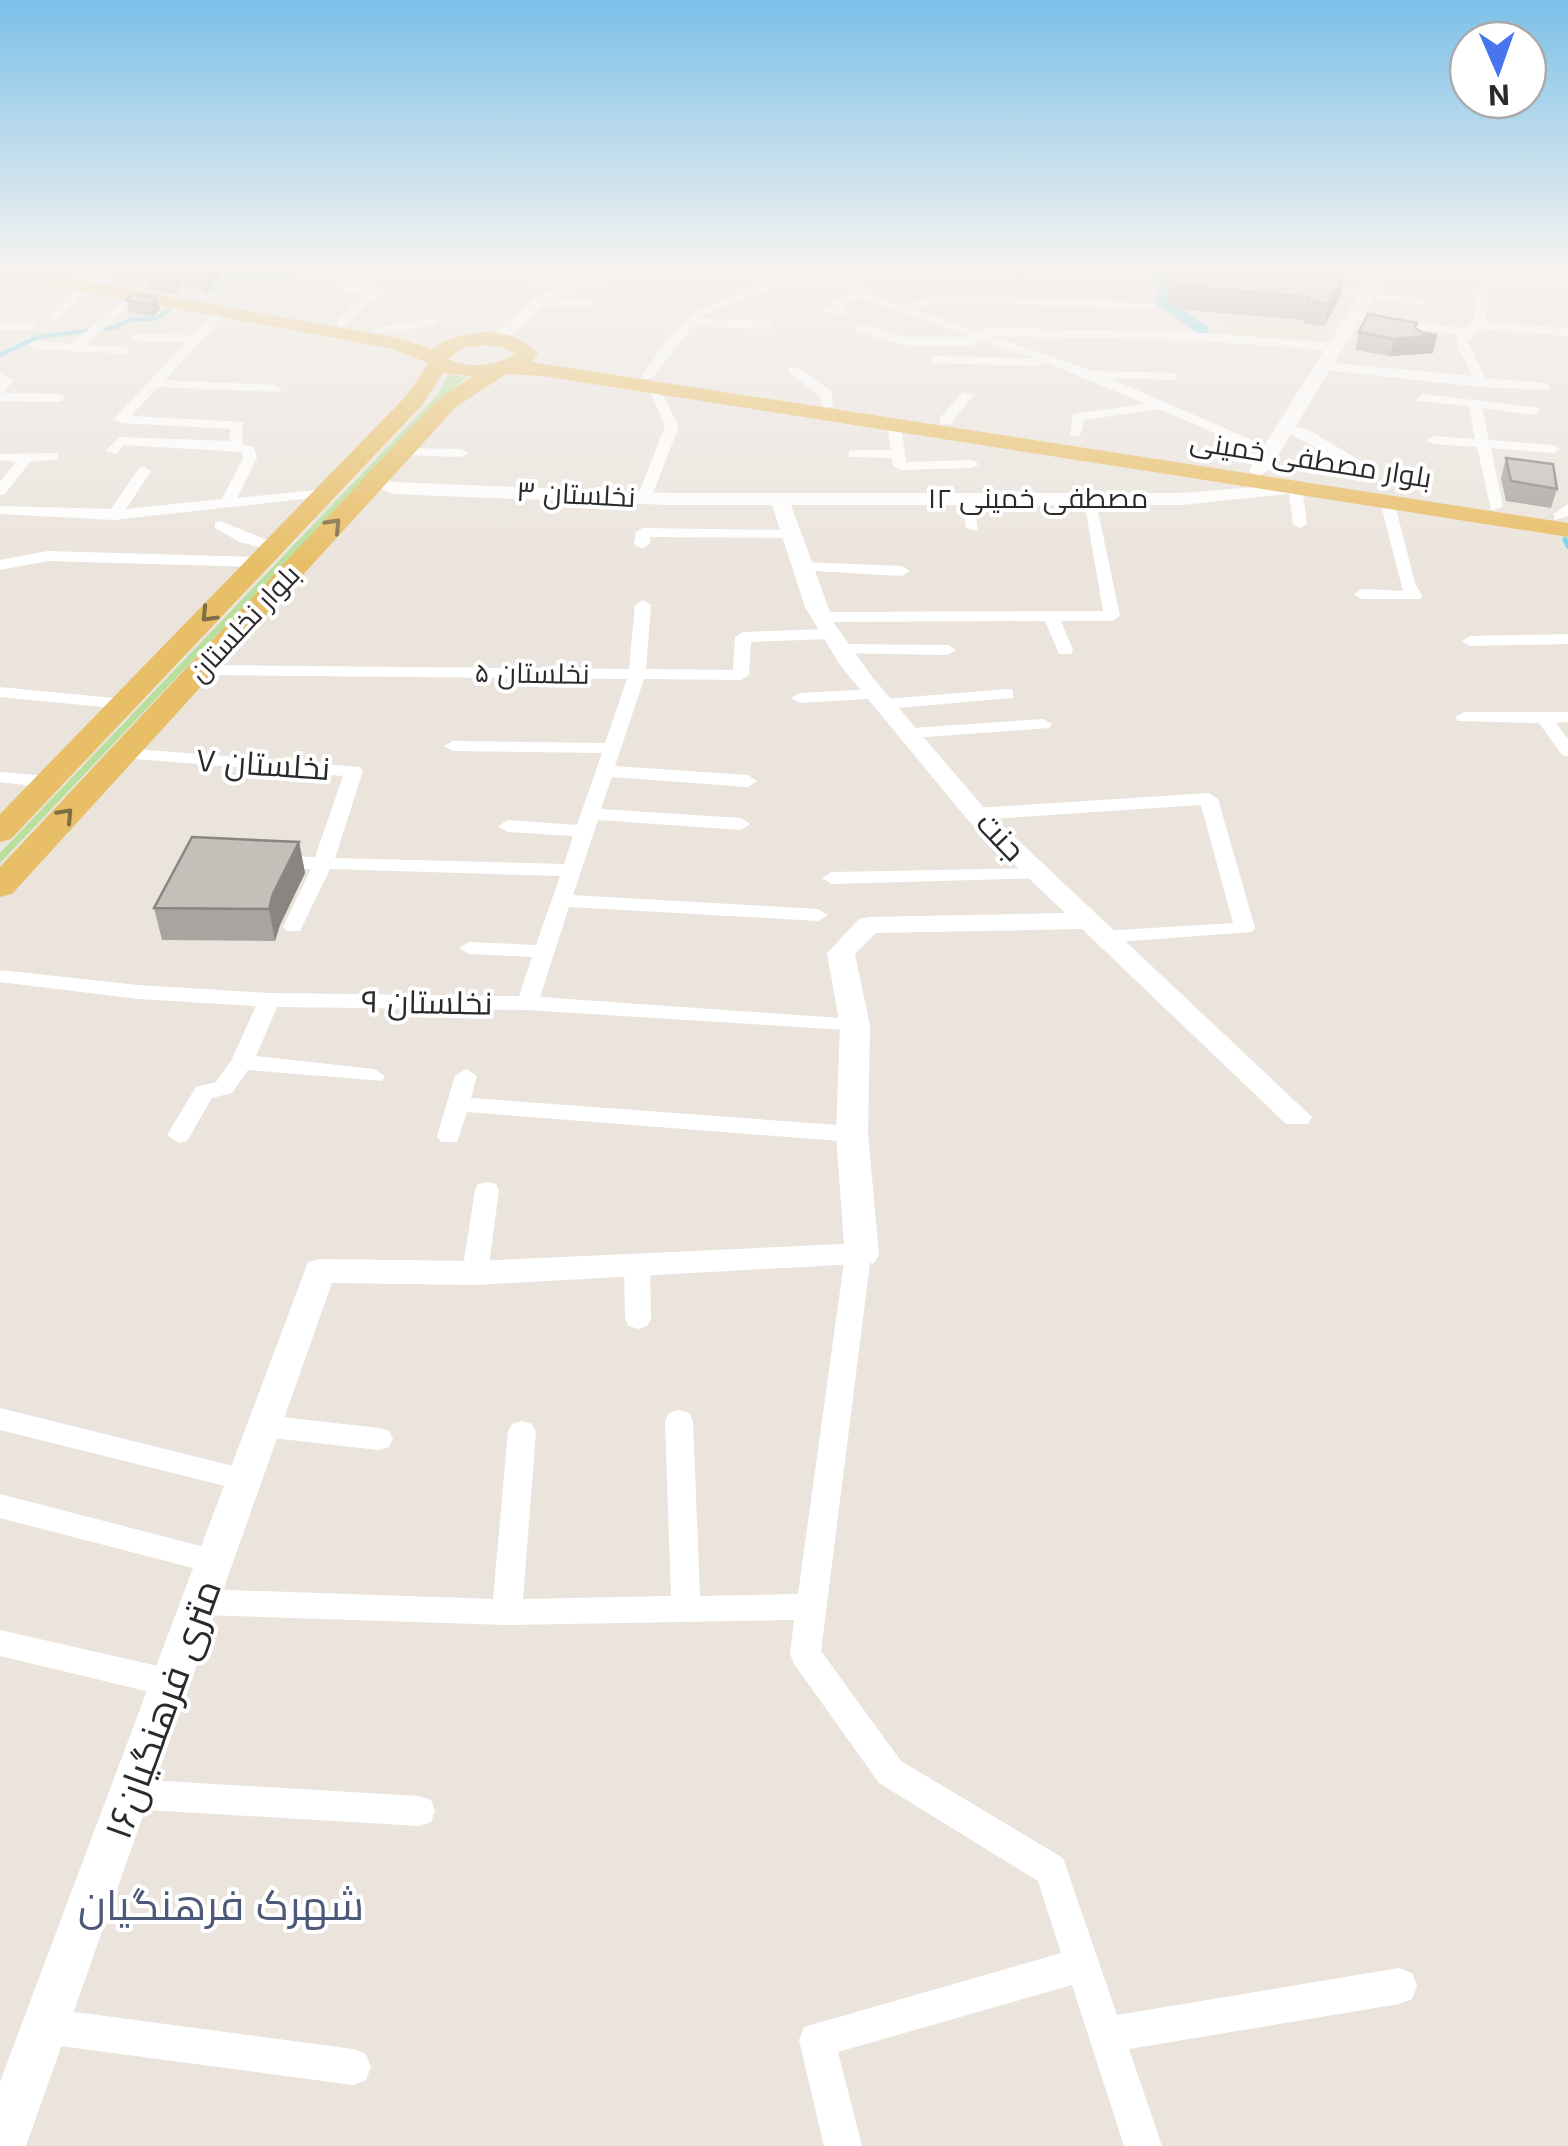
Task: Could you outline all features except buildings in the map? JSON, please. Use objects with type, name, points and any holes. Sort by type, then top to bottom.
[{"type":"main road","name":"بلوار نخلستان","points":[[0,832],[424,387],[435,366]]},
{"type":"main road","points":[[449,366],[456,370],[492,366]]},
{"type":"main road","name":"بلوار نخلستان","points":[[0,887],[448,402],[508,366]]},
{"type":"main road","name":"بلوار مصطفی خمینی","points":[[528,366],[828,404],[945,422],[977,432]]},
{"type":"main road","points":[[1261,468],[1324,366]]},
{"type":"main road","name":"بلوار مصطفی خمینی","points":[[650,382],[894,424],[1261,468],[1566,518]]},
{"type":"main road","points":[[424,387],[450,384],[464,392]]},
{"type":"main road","name":"بلوار مصطفی خمینی","points":[[1261,468],[1295,487],[1387,501],[1566,518]]},
{"type":"street","points":[[168,366],[121,419],[238,425],[235,446]]},
{"type":"street","points":[[644,498],[672,426],[650,382],[660,366]]},
{"type":"street","points":[[1068,366],[1156,406],[1261,468]]},
{"type":"street","points":[[1325,366],[1544,387]]},
{"type":"street","points":[[1474,366],[1480,383]]},
{"type":"street","points":[[793,370],[826,394],[828,404]]},
{"type":"street","points":[[1088,374],[1172,376]]},
{"type":"street","points":[[0,376],[8,380],[0,394],[60,398]]},
{"type":"street","points":[[153,383],[275,389]]},
{"type":"street","points":[[945,422],[968,395]]},
{"type":"street","points":[[1423,398],[1470,400],[1475,404],[1532,411]]},
{"type":"street","points":[[1475,404],[1496,507]]},
{"type":"street","points":[[1075,433],[1078,417],[1156,406]]},
{"type":"street","points":[[894,424],[900,466],[972,464]]},
{"type":"street","points":[[1286,428],[1304,433],[1372,472]]},
{"type":"street","points":[[1433,440],[1552,448]]},
{"type":"street","points":[[112,451],[120,441],[235,446],[249,450],[250,458],[227,503]]},
{"type":"street","points":[[402,452],[461,453]]},
{"type":"street","points":[[854,454],[898,454]]},
{"type":"street","points":[[4,457],[52,456]]},
{"type":"street","points":[[0,491],[26,458]]},
{"type":"street","points":[[114,516],[144,471]]},
{"type":"street","name":"نخلستان ۳","points":[[374,482],[392,488],[780,500]]},
{"type":"street","points":[[1295,487],[1300,524]]},
{"type":"street","name":"مصطفی خمینی ۱۲","points":[[780,500],[1182,499],[1295,487]]},
{"type":"street","points":[[0,510],[53,518],[114,516],[324,493]]},
{"type":"street","points":[[966,497],[972,528]]},
{"type":"street","points":[[830,633],[1112,616],[1088,497]]},
{"type":"street","name":"جنت","points":[[780,500],[830,633],[880,699],[948,772],[976,814],[1297,1118]]},
{"type":"street","points":[[1362,594],[1414,596],[1387,501]]},
{"type":"street","points":[[220,526],[267,554]]},
{"type":"street","points":[[642,544],[643,532],[791,534]]},
{"type":"street","points":[[0,565],[48,556],[267,554]]},
{"type":"street","points":[[802,567],[902,571]]},
{"type":"street","points":[[526,1003],[637,674],[643,604]]},
{"type":"street","points":[[1051,617],[1065,650]]},
{"type":"street","points":[[830,633],[948,650]]},
{"type":"street","name":"نخلستان ۵","points":[[200,670],[741,674],[743,637],[830,633]]},
{"type":"street","points":[[1470,641],[1568,639]]},
{"type":"street","points":[[0,692],[123,704]]},
{"type":"street","points":[[800,698],[1007,694]]},
{"type":"street","points":[[1464,717],[1568,717]]},
{"type":"street","points":[[1544,718],[1562,753]]},
{"type":"street","points":[[912,733],[1043,724]]},
{"type":"street","points":[[452,746],[612,748]]},
{"type":"street","name":"نخلستان ۷","points":[[124,753],[354,771],[322,866],[292,927]]},
{"type":"street","points":[[605,770],[748,780]]},
{"type":"street","points":[[0,777],[48,782]]},
{"type":"street","points":[[487,1190],[475,1274],[862,1255],[852,1134],[855,1026],[841,953],[869,925],[1245,928],[1209,799],[976,814]]},
{"type":"street","points":[[508,826],[587,822],[740,824]]},
{"type":"street","points":[[256,862],[570,870]]},
{"type":"street","points":[[832,878],[1038,874]]},
{"type":"street","points":[[560,900],[818,915]]},
{"type":"street","points":[[469,948],[542,952]]},
{"type":"street","name":"نخلستان ۹","points":[[0,976],[138,992],[270,1000],[526,1003],[855,1026]]},
{"type":"street","points":[[179,1135],[204,1092],[224,1088],[242,1062],[270,1000]]},
{"type":"street","points":[[242,1062],[374,1076]]},
{"type":"street","points":[[449,1136],[466,1076]]},
{"type":"street","points":[[457,1104],[852,1134]]},
{"type":"street","points":[[858,1255],[805,1654],[890,1772],[1050,1870],[1143,2146]]},
{"type":"street","points":[[637,1266],[638,1319]]},
{"type":"street","name":"۱۶متری فرهنگیان","points":[[1,2146],[320,1271],[475,1274]]},
{"type":"street","points":[[0,1419],[245,1480]]},
{"type":"street","points":[[680,1421],[686,1609]]},
{"type":"street","points":[[264,1426],[379,1440]]},
{"type":"street","points":[[507,1612],[522,1432]]},
{"type":"street","points":[[0,1506],[216,1562]]},
{"type":"street","points":[[202,1602],[507,1612],[811,1607]]},
{"type":"street","points":[[0,1643],[171,1683]]},
{"type":"street","points":[[131,1794],[419,1811]]},
{"type":"street","points":[[843,2146],[818,2040],[1082,1965]]},
{"type":"street","points":[[1106,2035],[1399,1986]]},
{"type":"street","points":[[46,2026],[352,2067]]},
{"type":"green space","points":[[448,375],[467,377],[445,395],[0,863],[0,853],[438,394]]},
{"type":"waterway","points":[[1565,539],[1568,546]]},
{"type":"district","name":"شهرک فرهنگیان","points":[[221,1904]]}]
